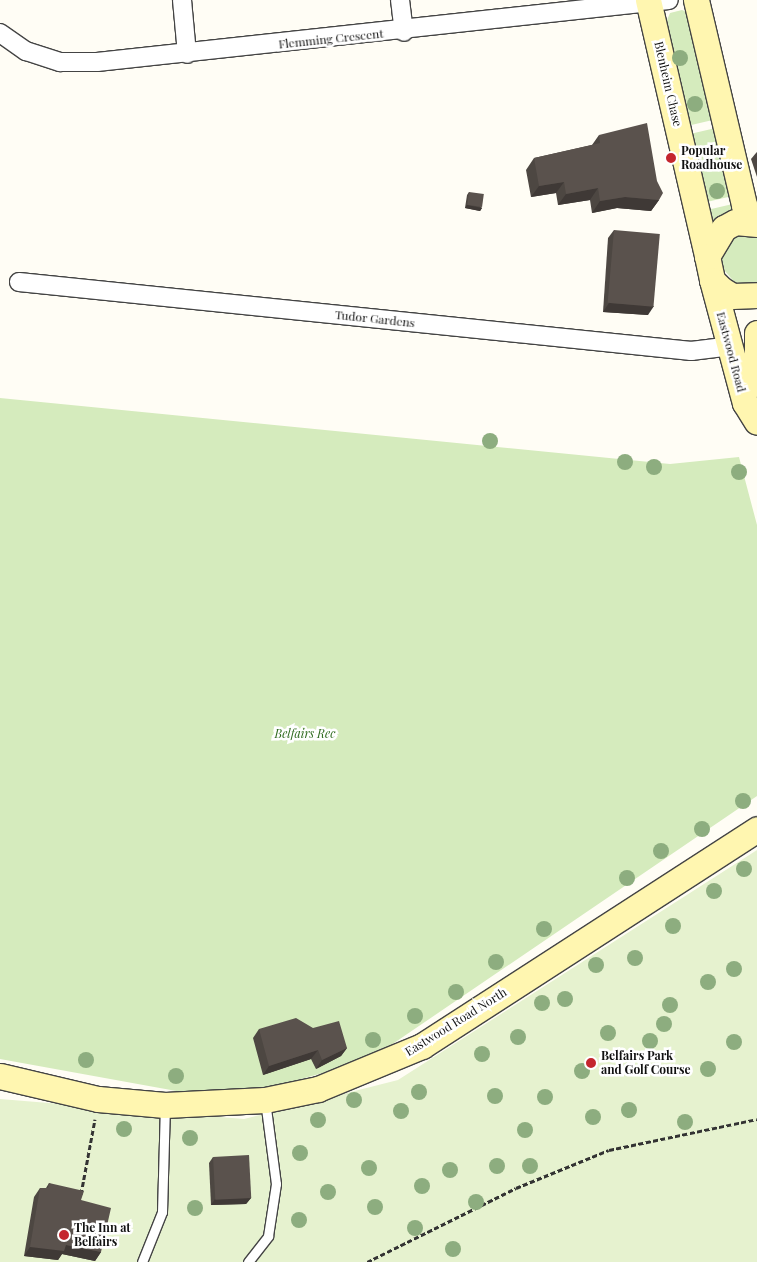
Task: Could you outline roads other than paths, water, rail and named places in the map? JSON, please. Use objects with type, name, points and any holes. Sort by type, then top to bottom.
[{"type":"street","points":[[182,0],[187,54]]},
{"type":"street","points":[[400,0],[404,32]]},
{"type":"street","points":[[696,0],[744,205],[754,223],[724,228],[710,268],[732,296],[757,296]]},
{"type":"street","name":"Flemming Crescent","points":[[0,32],[26,51],[60,62],[187,54],[404,32],[655,1]]},
{"type":"street","name":"Blenheim Chase","points":[[655,1],[710,268]]},
{"type":"street","name":"Eastwood Road","points":[[710,268],[745,403],[757,422]]},
{"type":"street","name":"Tudor Gardens","points":[[19,282],[691,351],[730,346]]},
{"type":"street","name":"Eastwood Road","points":[[757,333],[757,384]]},
{"type":"street","name":"Eastwood Road North","points":[[0,1076],[98,1099],[165,1106],[265,1100],[318,1089],[422,1046],[757,829]]},
{"type":"lane","points":[[248,1262],[268,1236],[276,1184],[265,1100]]},
{"type":"lane","points":[[142,1262],[162,1212],[165,1106]]},
{"type":"place","name":"Popular Roadhouse","points":[[671,158]]},
{"type":"place","name":"Belfairs Park and Golf Course","points":[[591,1063]]},
{"type":"place","name":"The Inn at Belfairs","points":[[64,1235]]},
{"type":"park label","name":"Belfairs Rec","points":[[305,734]]}]
